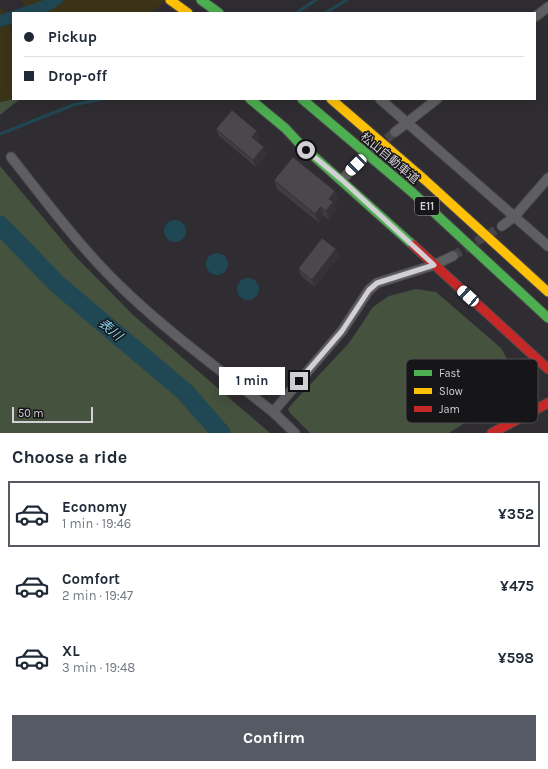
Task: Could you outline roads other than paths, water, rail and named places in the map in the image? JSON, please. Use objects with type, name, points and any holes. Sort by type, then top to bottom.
[{"type":"main road","points":[[170,0],[187,12]]},
{"type":"main road","points":[[201,0],[218,12]]},
{"type":"main road","points":[[251,100],[342,180],[537,359]]},
{"type":"main road","name":"松山自動車道","points":[[303,100],[413,193],[548,318]]},
{"type":"main road","name":"松山自動車道","points":[[332,100],[425,180],[548,292]]},
{"type":"main road","points":[[538,360],[548,369]]},
{"type":"main road","points":[[538,408],[548,403]]},
{"type":"main road","points":[[492,433],[511,423]]},
{"type":"street","points":[[536,16],[548,7]]},
{"type":"street","points":[[381,100],[548,246]]},
{"type":"street","points":[[395,132],[435,100]]},
{"type":"street","points":[[11,157],[63,223],[110,276],[161,322],[273,412],[295,433]]},
{"type":"street","points":[[342,180],[356,165]]},
{"type":"street","points":[[502,226],[514,216],[548,178]]},
{"type":"street","points":[[273,412],[342,331],[369,290],[377,283],[434,265],[453,256]]},
{"type":"water","points":[[44,0],[64,0],[46,12],[12,12],[12,23],[0,27],[0,15]]},
{"type":"water","points":[[175,220],[183,223],[186,231],[183,239],[175,242],[167,239],[164,231],[167,223]]},
{"type":"water","points":[[217,253],[225,256],[228,264],[225,272],[217,275],[209,272],[206,264],[209,256]]},
{"type":"water","points":[[248,278],[256,281],[259,289],[256,297],[248,300],[240,297],[237,289],[240,281]]},
{"type":"waterway","points":[[298,12],[316,0]]},
{"type":"waterway","points":[[327,12],[347,0]]},
{"type":"waterway","points":[[0,134],[73,105],[98,100]]},
{"type":"waterway","name":"表川","points":[[0,225],[57,284],[185,392],[221,433]]},
{"type":"tunnel","points":[[356,165],[395,132]]},
{"type":"tunnel","points":[[453,256],[502,226]]}]
